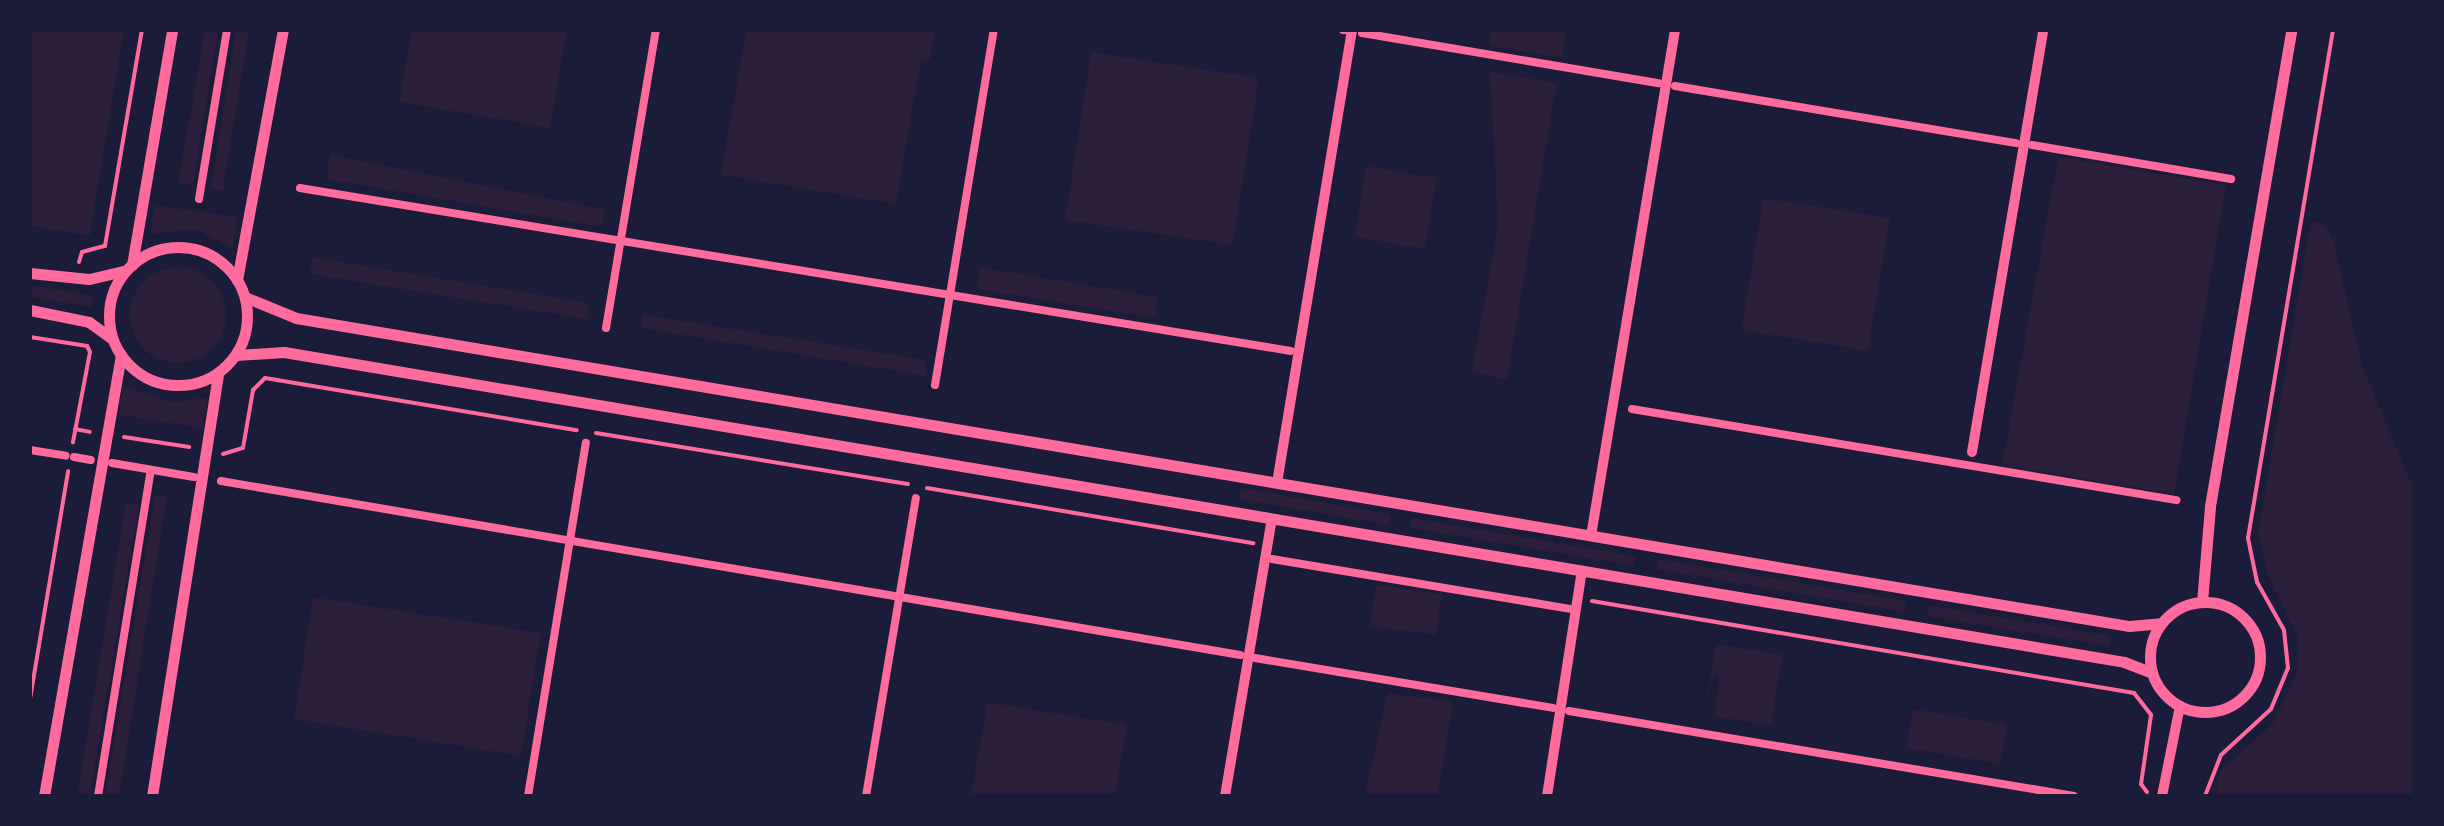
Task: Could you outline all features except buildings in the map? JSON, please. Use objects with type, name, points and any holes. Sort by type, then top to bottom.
[{"type":"street","points":[[30,272],[90,279],[130,267],[158,249],[186,246],[214,257],[237,280],[245,297],[246,330],[236,355],[218,373],[190,384],[164,384],[135,371],[115,342],[110,305],[130,267],[172,30]]},
{"type":"street","points":[[199,199],[227,30]]},
{"type":"street","points":[[237,280],[283,30]]},
{"type":"street","points":[[606,328],[656,30]]},
{"type":"street","points":[[935,384],[994,30]]},
{"type":"street","points":[[1591,536],[1675,30]]},
{"type":"street","points":[[1972,452],[2043,30]]},
{"type":"street","points":[[2202,602],[2210,506],[2291,30]]},
{"type":"street","points":[[1277,483],[1351,31],[1659,83]]},
{"type":"street","points":[[1675,86],[2016,142]]},
{"type":"street","points":[[2032,145],[2231,179]]},
{"type":"street","points":[[300,188],[1292,351]]},
{"type":"street","points":[[236,355],[284,352],[2124,662],[2152,673],[2180,706],[2225,709],[2258,678],[2260,648],[2249,622],[2227,606],[2202,602],[2161,623],[2129,626],[296,318],[245,297]]},
{"type":"street","points":[[30,310],[89,322],[115,342]]},
{"type":"street","points":[[44,796],[122,355]]},
{"type":"street","points":[[152,796],[218,373]]},
{"type":"street","points":[[1632,409],[2176,500]]},
{"type":"street","points":[[528,796],[586,443]]},
{"type":"street","points":[[30,450],[91,460]]},
{"type":"street","points":[[112,463],[194,477]]},
{"type":"street","points":[[98,796],[151,470]]},
{"type":"street","points":[[221,482],[1240,655]]},
{"type":"street","points":[[866,796],[916,498]]},
{"type":"street","points":[[1225,796],[1272,519]]},
{"type":"street","points":[[1272,558],[1570,608]]},
{"type":"street","points":[[1547,796],[1582,571]]},
{"type":"street","points":[[2152,673],[2150,646],[2161,623]]},
{"type":"street","points":[[1255,658],[1554,708]]},
{"type":"street","points":[[2157,794],[2180,706]]},
{"type":"street","points":[[1569,711],[2074,796]]},
{"type":"path","points":[[80,258],[105,246],[142,30]]},
{"type":"path","points":[[2204,796],[2221,756],[2271,709],[2288,668],[2284,630],[2257,582],[2248,538],[2333,30]]},
{"type":"path","points":[[30,337],[90,352],[75,429],[96,432]]},
{"type":"path","points":[[227,454],[243,448],[254,390],[265,378],[1254,544]]},
{"type":"path","points":[[115,435],[198,449]]},
{"type":"path","points":[[30,698],[66,477]]},
{"type":"path","points":[[1592,601],[2134,692],[2152,714],[2141,784],[2157,794]]},
{"type":"shaded area","points":[[30,30],[124,30],[90,236],[30,226]]},
{"type":"shaded area","points":[[205,30],[218,30],[193,186],[178,183]]},
{"type":"shaded area","points":[[236,30],[249,30],[223,191],[211,188]]},
{"type":"shaded area","points":[[412,30],[567,30],[550,128],[399,102]]},
{"type":"shaded area","points":[[746,30],[935,32],[930,60],[921,60],[896,204],[721,175]]},
{"type":"shaded area","points":[[1491,30],[1566,30],[1562,58],[1490,46]]},
{"type":"shaded area","points":[[1091,52],[1259,78],[1233,245],[1065,220]]},
{"type":"shaded area","points":[[1490,72],[1557,83],[1507,381],[1472,370],[1498,226]]},
{"type":"shaded area","points":[[330,155],[604,209],[602,227],[326,179]]},
{"type":"shaded area","points":[[2058,157],[2226,185],[2174,494],[2002,465]]},
{"type":"shaded area","points":[[1366,166],[1437,178],[1425,249],[1355,237]]},
{"type":"shaded area","points":[[1763,198],[1890,218],[1868,351],[1741,330]]},
{"type":"shaded area","points":[[155,205],[237,217],[233,248],[194,229],[150,234]]},
{"type":"shaded area","points":[[2311,221],[2325,225],[2333,240],[2362,365],[2414,490],[2414,796],[2215,796],[2220,772],[2273,723],[2298,672],[2297,636],[2267,573],[2258,534]]},
{"type":"shaded area","points":[[312,257],[589,303],[587,319],[310,274]]},
{"type":"shaded area","points":[[178,267],[196,270],[212,281],[223,297],[223,333],[212,349],[196,360],[178,363],[160,360],[144,349],[133,333],[130,315],[133,297],[144,281],[160,270]]},
{"type":"shaded area","points":[[980,267],[1158,297],[1155,318],[977,289]]},
{"type":"shaded area","points":[[30,285],[94,296],[91,307],[30,297]]},
{"type":"shaded area","points":[[641,314],[925,360],[926,376],[642,328]]},
{"type":"shaded area","points":[[123,385],[171,403],[208,397],[202,428],[119,415]]},
{"type":"shaded area","points":[[1240,488],[1390,514],[1388,525],[1239,499]]},
{"type":"shaded area","points":[[155,495],[167,497],[119,796],[105,796]]},
{"type":"shaded area","points":[[126,502],[139,504],[90,796],[77,796]]},
{"type":"shaded area","points":[[1411,518],[1635,556],[1634,566],[1410,528]]},
{"type":"shaded area","points":[[1658,559],[1907,601],[1905,612],[1656,569]]},
{"type":"shaded area","points":[[1376,585],[1442,594],[1436,635],[1370,626]]},
{"type":"shaded area","points":[[313,597],[541,633],[521,756],[294,719]]},
{"type":"shaded area","points":[[1929,605],[2111,636],[2109,646],[1927,616]]},
{"type":"shaded area","points":[[1716,644],[1783,655],[1771,726],[1714,716],[1720,674],[1714,673],[1704,714]]},
{"type":"shaded area","points":[[1388,693],[1453,702],[1438,796],[1364,796]]},
{"type":"shaded area","points":[[987,702],[1127,725],[1115,796],[971,796]]},
{"type":"shaded area","points":[[1913,709],[2007,725],[2000,764],[1906,748]]}]
